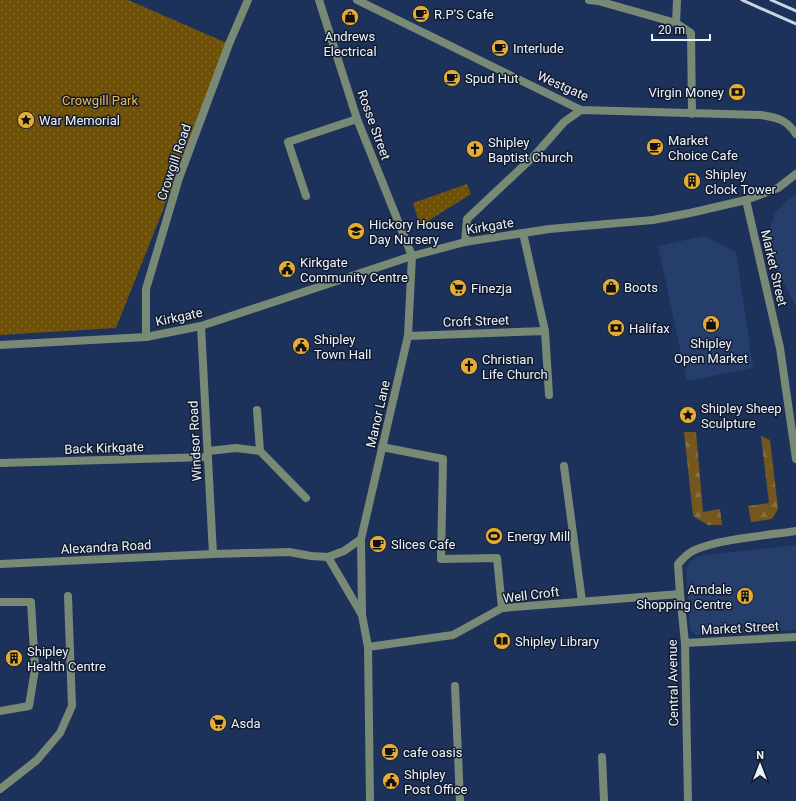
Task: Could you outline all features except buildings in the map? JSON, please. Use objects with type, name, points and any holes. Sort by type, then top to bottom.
[{"type":"street","name":"Crowgill Road","points":[[146,337],[146,289],[179,178],[229,44],[248,0]]},
{"type":"street","name":"Rosse Street","points":[[319,0],[357,119],[412,256]]},
{"type":"street","name":"Westgate","points":[[357,0],[582,110],[761,115],[778,118],[790,125],[796,134]]},
{"type":"street","points":[[589,0],[598,1],[676,23],[691,33],[692,114]]},
{"type":"street","points":[[676,23],[677,0]]},
{"type":"street","points":[[465,242],[467,219],[535,155],[564,122],[582,110]]},
{"type":"street","points":[[306,196],[288,142],[357,119]]},
{"type":"street","name":"Kirkgate","points":[[0,345],[146,337],[201,326],[412,256],[465,242],[549,229],[653,220],[746,200],[778,188],[796,174]]},
{"type":"street","name":"Market Street","points":[[746,200],[780,348],[796,460]]},
{"type":"street","points":[[523,233],[545,331],[549,395]]},
{"type":"street","name":"Manor Lane","points":[[361,539],[408,336],[412,256]]},
{"type":"street","name":"Windsor Road","points":[[201,326],[213,554]]},
{"type":"street","name":"Croft Street","points":[[408,336],[545,331]]},
{"type":"street","points":[[257,410],[260,451],[306,498]]},
{"type":"street","points":[[382,447],[443,459],[441,559],[497,558],[502,608]]},
{"type":"street","name":"Back Kirkgate","points":[[0,464],[208,454],[236,448],[260,451]]},
{"type":"street","points":[[564,466],[582,601]]},
{"type":"street","name":"Central Avenue","points":[[688,801],[685,643],[678,564],[687,554],[704,546],[796,531]]},
{"type":"street","points":[[213,554],[289,552],[328,557],[344,551],[361,539]]},
{"type":"street","points":[[361,539],[362,615],[368,648],[370,801]]},
{"type":"street","name":"Alexandra Road","points":[[0,564],[213,554]]},
{"type":"street","points":[[328,557],[362,615]]},
{"type":"street","name":"Well Croft","points":[[368,648],[453,635],[502,608],[680,594]]},
{"type":"street","points":[[0,789],[37,760],[60,733],[72,706],[68,596]]},
{"type":"street","points":[[0,602],[31,602],[35,669],[29,706],[0,711]]},
{"type":"street","name":"Market Street","points":[[685,643],[796,637]]},
{"type":"street","points":[[455,686],[460,801]]},
{"type":"street","points":[[602,757],[604,801]]},
{"type":"shaded area","points":[[796,194],[796,307],[770,254],[768,233],[776,211]]},
{"type":"shaded area","name":"Shipley Open Market","points":[[704,236],[736,252],[753,368],[687,381],[658,246]]},
{"type":"shaded area","name":"Arndale Shopping Centre","points":[[796,545],[796,630],[696,635],[690,630],[686,571],[689,562],[698,556]]},
{"type":"green space","name":"Crowgill Park","points":[[0,0],[128,0],[229,44],[116,328],[0,335]]},
{"type":"green space","points":[[467,184],[471,194],[420,226],[413,203]]},
{"type":"green space","points":[[684,432],[696,432],[703,512],[720,509],[722,525],[708,525],[693,516]]},
{"type":"green space","points":[[761,436],[770,440],[778,509],[772,519],[751,522],[748,506],[769,503]]},
{"type":"railway","points":[[742,0],[796,24]]},
{"type":"railway","points":[[771,0],[796,11]]},
{"type":"place","name":"R.P'S Cafe","points":[[421,14]]},
{"type":"place","name":"Andrews Electrical","points":[[350,17]]},
{"type":"place","name":"Interlude","points":[[500,48]]},
{"type":"place","name":"Spud Hut","points":[[452,78]]},
{"type":"place","name":"Virgin Money","points":[[737,92]]},
{"type":"place","name":"War Memorial","points":[[26,120]]},
{"type":"place","name":"Market Choice Cafe","points":[[655,147]]},
{"type":"place","name":"Shipley Baptist Church","points":[[475,149]]},
{"type":"place","name":"Shipley Clock Tower","points":[[692,181]]},
{"type":"place","name":"Hickory House Day Nursery","points":[[356,231]]},
{"type":"place","name":"Kirkgate Community Centre","points":[[287,269]]},
{"type":"place","name":"Boots","points":[[611,287]]},
{"type":"place","name":"Finezja","points":[[458,288]]},
{"type":"place","name":"Shipley Open Market","points":[[711,324]]},
{"type":"place","name":"Halifax","points":[[616,328]]},
{"type":"place","name":"Shipley Town Hall","points":[[301,346]]},
{"type":"place","name":"Christian Life Church","points":[[469,366]]},
{"type":"place","name":"Shipley Sheep Sculpture","points":[[688,415]]},
{"type":"place","name":"Energy Mill","points":[[494,536]]},
{"type":"place","name":"Slices Cafe","points":[[378,544]]},
{"type":"place","name":"Arndale Shopping Centre","points":[[745,596]]},
{"type":"place","name":"Shipley Library","points":[[502,641]]},
{"type":"place","name":"Shipley Health Centre","points":[[14,658]]},
{"type":"place","name":"Asda","points":[[218,723]]},
{"type":"place","name":"cafe oasis","points":[[390,752]]},
{"type":"place","name":"Shipley Post Office","points":[[391,781]]}]
